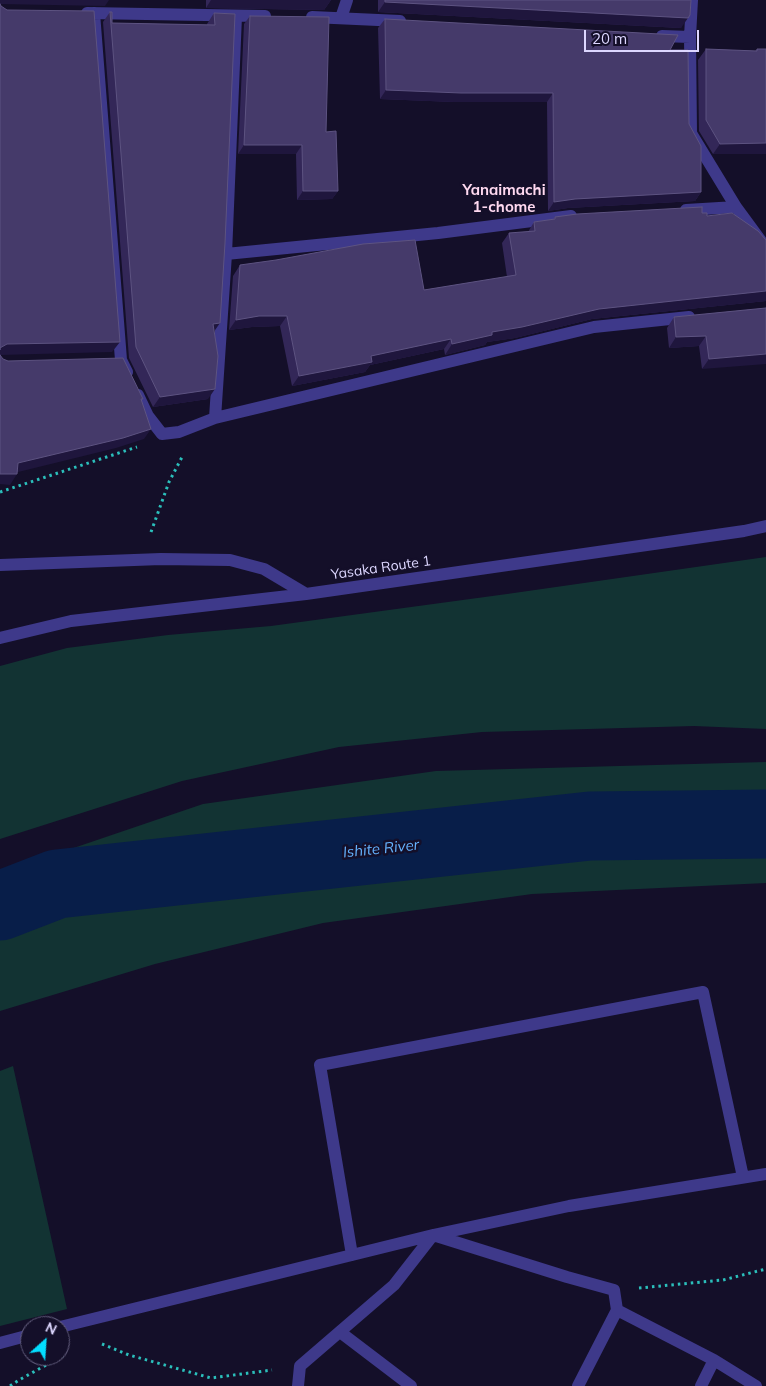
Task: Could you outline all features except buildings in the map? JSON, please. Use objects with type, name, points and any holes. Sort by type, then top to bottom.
[{"type":"street","points":[[340,18],[347,0]]},
{"type":"street","points":[[692,0],[690,37],[691,133],[736,208],[766,248]]},
{"type":"street","points":[[75,13],[274,16]]},
{"type":"street","points":[[94,14],[116,360],[148,416],[162,434],[179,432],[215,418],[594,328],[699,316]]},
{"type":"street","points":[[215,418],[226,254],[236,16]]},
{"type":"street","points":[[303,17],[410,22]]},
{"type":"street","points":[[650,35],[690,37]]},
{"type":"street","points":[[677,210],[736,208]]},
{"type":"street","points":[[226,254],[438,233],[579,216]]},
{"type":"street","name":"Yasaka Route 1","points":[[0,638],[71,621],[306,594],[744,531],[766,526]]},
{"type":"street","points":[[0,565],[161,559],[230,560],[264,569],[306,594]]},
{"type":"street","points":[[352,1255],[320,1065],[703,992],[743,1177]]},
{"type":"street","points":[[70,1325],[433,1235],[569,1206],[766,1174]]},
{"type":"street","points":[[433,1235],[614,1290],[617,1310],[578,1386]]},
{"type":"street","points":[[298,1386],[300,1366],[394,1285],[433,1235]]},
{"type":"street","points":[[617,1310],[714,1360],[756,1386]]},
{"type":"street","points":[[340,1332],[410,1386]]},
{"type":"street","points":[[0,1343],[20,1338]]},
{"type":"street","points":[[701,1386],[714,1360]]},
{"type":"path","points":[[151,532],[169,482],[200,424]]},
{"type":"path","points":[[0,492],[153,441],[162,434]]},
{"type":"path","points":[[614,1290],[723,1280],[766,1270]]},
{"type":"path","points":[[88,1320],[93,1341],[129,1355],[211,1378],[300,1366]]},
{"type":"path","points":[[10,1386],[44,1366]]},
{"type":"green space","points":[[766,557],[766,729],[694,726],[482,732],[339,747],[182,781],[0,839],[0,666],[67,648],[168,635],[271,626]]},
{"type":"green space","points":[[766,762],[766,883],[532,894],[323,923],[155,964],[0,1011],[0,873],[203,804],[436,771]]},
{"type":"green space","points":[[13,1066],[67,1309],[39,1316],[20,1316],[20,1321],[0,1326],[0,1071]]},
{"type":"waterway","name":"Ishite River","points":[[0,906],[57,884],[590,826],[766,824]]},
{"type":"district","name":"Yanaimachi 1-chome","points":[[504,198]]}]
